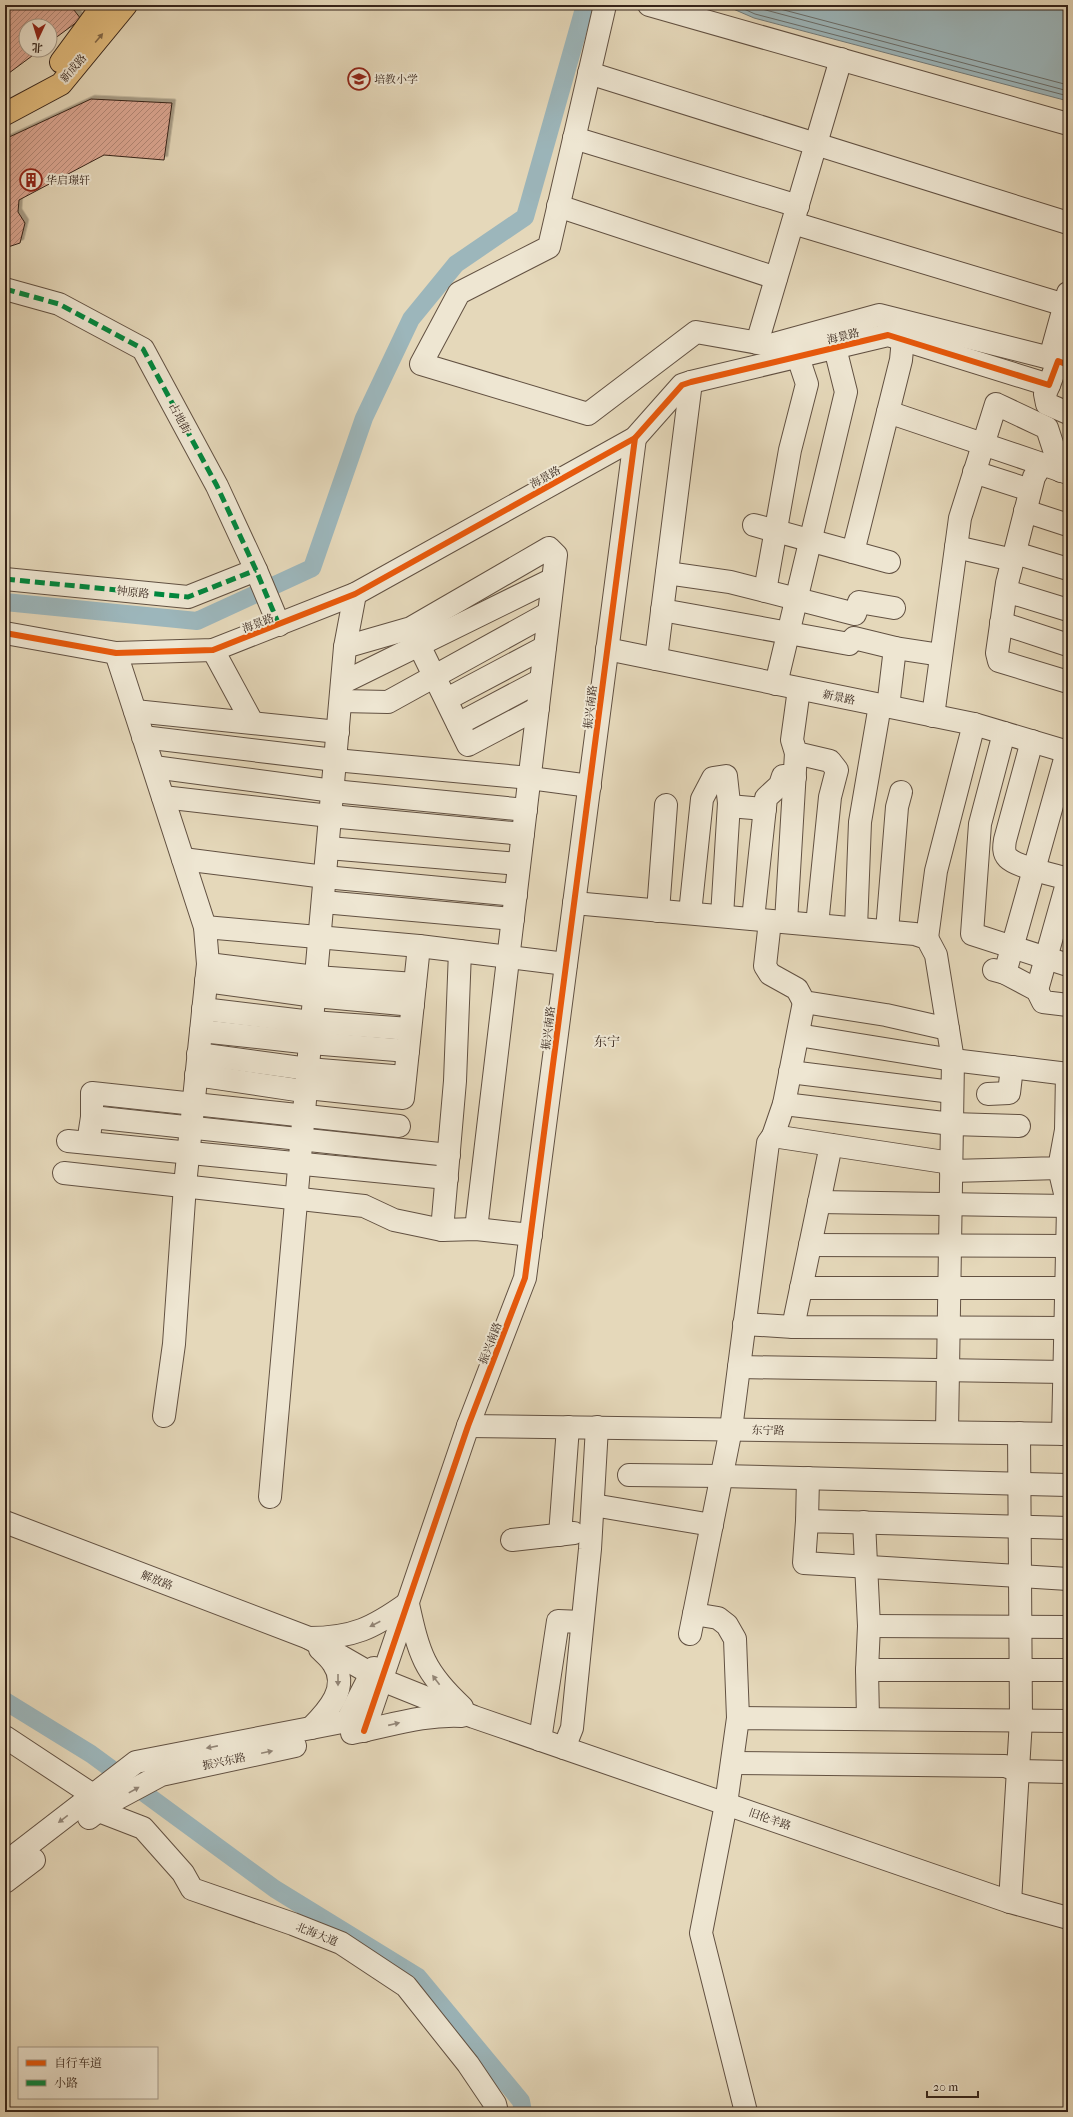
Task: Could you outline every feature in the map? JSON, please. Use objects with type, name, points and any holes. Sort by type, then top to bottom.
[{"type":"main road","name":"新成路","points":[[5,99],[53,74],[103,5]]},
{"type":"main road","name":"新成路","points":[[5,114],[61,84],[126,5]]},
{"type":"street","points":[[605,5],[549,247],[459,293],[421,364],[588,414],[696,332],[770,345],[879,315],[1059,361]]},
{"type":"street","points":[[649,5],[1068,124]]},
{"type":"street","points":[[757,343],[841,59]]},
{"type":"street","points":[[589,73],[1068,223]]},
{"type":"street","points":[[574,138],[795,214],[1066,299],[1059,361],[1045,394],[1047,404],[1068,413]]},
{"type":"street","points":[[558,206],[776,278]]},
{"type":"street","name":"占地街","points":[[5,290],[59,304],[143,349],[217,486],[263,586],[279,625]]},
{"type":"street","name":"海景路","points":[[5,633],[116,653],[213,650],[355,594],[635,438],[682,385],[888,335],[1049,385]]},
{"type":"street","points":[[853,552],[901,360],[903,339]]},
{"type":"street","points":[[776,684],[846,392],[835,348]]},
{"type":"street","points":[[765,591],[790,450],[807,384],[798,357]]},
{"type":"street","points":[[656,659],[691,382]]},
{"type":"street","points":[[932,716],[960,518],[996,404],[1047,428],[1057,470]]},
{"type":"street","points":[[888,412],[1057,470]]},
{"type":"street","name":"振兴南路","points":[[356,1726],[408,1603],[468,1426],[525,1278],[635,438]]},
{"type":"street","points":[[1057,470],[1034,477],[1006,591],[997,653],[999,661],[1068,682]]},
{"type":"street","points":[[974,472],[1030,490]]},
{"type":"street","points":[[1025,511],[1068,525]]},
{"type":"street","points":[[754,525],[889,562]]},
{"type":"street","points":[[956,547],[1014,557],[1068,569]]},
{"type":"street","points":[[341,692],[415,637],[549,548],[556,555],[476,1230]]},
{"type":"street","points":[[667,573],[730,582],[855,614],[859,602],[894,608]]},
{"type":"street","name":"钟原路","points":[[5,579],[188,597],[263,586]]},
{"type":"street","points":[[345,648],[415,637],[553,579]]},
{"type":"street","points":[[1006,591],[1068,610]]},
{"type":"street","points":[[270,1497],[345,648],[355,594]]},
{"type":"street","points":[[662,610],[849,644],[854,638],[895,648],[941,655]]},
{"type":"street","points":[[341,692],[388,702],[549,613]]},
{"type":"street","points":[[1001,623],[1068,645]]},
{"type":"street","points":[[415,637],[447,699],[468,745],[538,708]]},
{"type":"street","points":[[447,699],[545,647]]},
{"type":"street","points":[[856,928],[860,822],[895,648]]},
{"type":"street","name":"新景路","points":[[607,649],[974,724],[1067,752]]},
{"type":"street","points":[[213,650],[252,722]]},
{"type":"street","points":[[116,653],[205,927],[207,973],[185,1185],[174,1344],[164,1416]]},
{"type":"street","points":[[458,724],[541,680]]},
{"type":"street","points":[[746,2112],[701,1933],[726,1804],[738,1718],[736,1640],[726,1625],[718,1618],[692,1624],[731,1429],[768,1143],[773,1136],[784,1104],[804,1002],[797,989],[770,974],[765,966],[770,921],[795,777],[796,753],[792,740],[799,689]]},
{"type":"street","points":[[135,711],[338,732]]},
{"type":"street","points":[[947,1432],[953,1060],[936,955],[927,938],[936,871],[974,724]]},
{"type":"street","points":[[1004,733],[980,824],[972,934],[1068,965]]},
{"type":"street","points":[[143,737],[335,760],[530,778],[590,786]]},
{"type":"street","points":[[1032,741],[1004,848],[1007,857],[1015,863],[1068,880],[1037,990]]},
{"type":"street","points":[[1067,752],[1012,947],[1000,972],[1037,990],[1043,1002],[1068,1004]]},
{"type":"street","points":[[796,753],[830,761],[837,770],[830,797],[816,925]]},
{"type":"street","points":[[154,767],[333,791],[526,810]]},
{"type":"street","points":[[690,914],[702,799],[713,778],[726,776],[729,806],[722,916]]},
{"type":"street","points":[[770,921],[765,809],[766,798],[780,785],[782,776],[795,777]]},
{"type":"street","points":[[887,931],[897,807],[901,792]]},
{"type":"street","points":[[163,797],[330,816],[523,834]]},
{"type":"street","points":[[658,911],[666,805]]},
{"type":"street","points":[[729,806],[765,809]]},
{"type":"street","points":[[328,848],[519,864]]},
{"type":"street","points":[[183,859],[325,877],[516,895]]},
{"type":"street","points":[[323,902],[513,919]]},
{"type":"street","points":[[574,903],[887,931],[915,934],[927,938]]},
{"type":"street","points":[[205,927],[320,936],[419,946],[566,964]]},
{"type":"street","points":[[198,1054],[308,1079],[403,1098],[419,946]]},
{"type":"street","points":[[442,1230],[455,1081],[460,951]]},
{"type":"street","points":[[207,973],[316,987],[414,995]]},
{"type":"street","points":[[804,1002],[886,1015],[948,1029]]},
{"type":"street","points":[[203,1009],[312,1022],[410,1029]]},
{"type":"street","points":[[201,1031],[311,1043],[408,1050]]},
{"type":"street","points":[[798,1036],[953,1060],[1068,1074],[1066,1130],[1059,1168],[1068,1206],[1065,1372],[1066,1434]]},
{"type":"street","points":[[988,1094],[1009,1093],[1012,1067]]},
{"type":"street","points":[[790,1072],[952,1092]]},
{"type":"street","points":[[196,1075],[303,1090],[308,1079]]},
{"type":"street","points":[[399,1126],[92,1093],[92,1117],[78,1142],[447,1178]]},
{"type":"street","points":[[784,1104],[952,1124],[1019,1126]]},
{"type":"street","points":[[92,1117],[449,1155]]},
{"type":"street","points":[[773,1136],[951,1167],[1059,1168]]},
{"type":"street","points":[[793,1327],[831,1145]]},
{"type":"street","points":[[64,1173],[185,1185],[364,1206],[394,1220],[442,1230],[476,1230],[531,1235]]},
{"type":"street","points":[[819,1202],[1068,1206]]},
{"type":"street","points":[[810,1245],[1067,1246]]},
{"type":"street","points":[[801,1288],[1066,1288]]},
{"type":"street","points":[[744,1324],[793,1327],[1066,1328]]},
{"type":"street","points":[[739,1367],[1065,1372]]},
{"type":"street","name":"东宁路","points":[[468,1426],[1066,1434]]},
{"type":"street","points":[[560,1535],[568,1427]]},
{"type":"street","points":[[564,1748],[572,1728],[591,1531],[598,1427]]},
{"type":"street","points":[[1010,1902],[1021,1720],[1019,1433]]},
{"type":"street","points":[[629,1475],[1068,1485]]},
{"type":"street","points":[[808,1478],[804,1563],[1068,1579]]},
{"type":"street","points":[[593,1505],[712,1525]]},
{"type":"street","points":[[807,1521],[1068,1528]]},
{"type":"street","name":"解放路","points":[[5,1522],[309,1638]]},
{"type":"street","points":[[864,1522],[869,1626],[867,1670],[868,1719]]},
{"type":"street","points":[[512,1540],[591,1531]]},
{"type":"street","points":[[309,1638],[335,1638],[362,1631],[387,1618],[408,1603],[414,1633],[430,1672],[443,1689],[474,1717]]},
{"type":"street","points":[[540,1740],[558,1621],[582,1622]]},
{"type":"street","points":[[869,1626],[1068,1627]]},
{"type":"street","points":[[309,1638],[377,1677],[474,1717]]},
{"type":"street","points":[[309,1638],[333,1662],[338,1672],[339,1684],[335,1699],[331,1706],[311,1728]]},
{"type":"street","points":[[867,1670],[1068,1670]]},
{"type":"street","name":"振兴东路","points":[[5,1882],[100,1804],[136,1762],[311,1728],[356,1726],[446,1715],[474,1717]]},
{"type":"street","name":"旧伦羊路","points":[[474,1717],[1010,1902],[1068,1918]]},
{"type":"street","points":[[738,1718],[1068,1721]]},
{"type":"street","name":"振兴东路","points":[[5,1863],[100,1804],[161,1775],[356,1726]]},
{"type":"street","name":"北海大道","points":[[5,1737],[100,1804],[143,1828],[183,1873],[192,1889],[341,1943],[406,1986],[468,2064],[495,2104],[496,2112]]},
{"type":"street","points":[[732,1763],[1005,1766],[1019,1771],[1068,1772]]},
{"type":"water","points":[[724,5],[1068,5],[1068,101],[754,18]]},
{"type":"building","points":[[10,5],[70,5],[81,19],[58,36],[58,18],[18,18],[18,58],[29,58],[5,76],[5,8]]},
{"type":"building","name":"华启璟轩","points":[[91,99],[172,103],[164,160],[104,155],[19,200],[18,212],[25,223],[20,243],[5,248],[5,139]]},
{"type":"waterway","points":[[5,602],[197,621],[312,568],[364,418],[411,319],[456,264],[525,217],[585,5]]},
{"type":"waterway","points":[[5,1701],[91,1754],[275,1889],[418,1977],[521,2101],[523,2112]]},
{"type":"marked path","points":[[5,289],[59,304],[143,349],[217,486],[256,570],[279,625]]},
{"type":"marked path","points":[[5,579],[188,597],[256,570]]},
{"type":"cycle path","points":[[5,633],[116,653],[213,650],[355,594],[635,438],[682,385],[691,382],[888,335],[1049,385],[1058,361],[1068,365]]},
{"type":"cycle path","points":[[364,1731],[468,1426],[525,1278],[635,438]]},
{"type":"place","name":"培教小学","points":[[359,79]]},
{"type":"place","name":"华启璟轩","points":[[31,180]]},
{"type":"district","name":"东宁","points":[[607,1041]]}]
